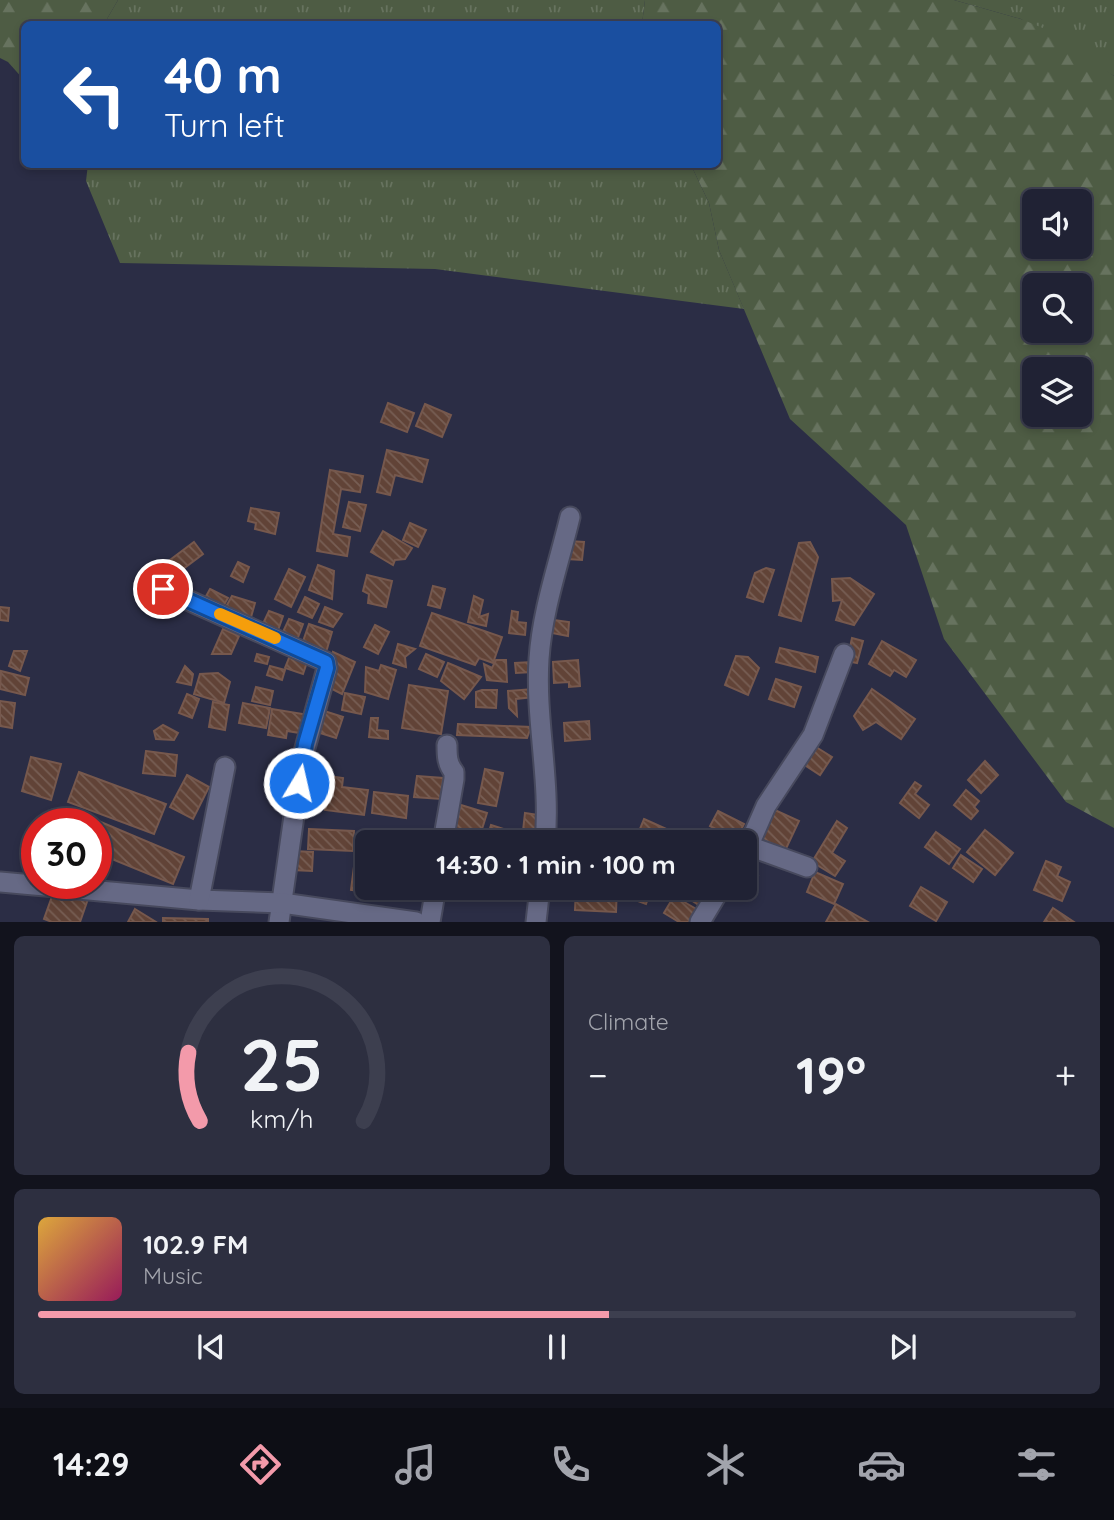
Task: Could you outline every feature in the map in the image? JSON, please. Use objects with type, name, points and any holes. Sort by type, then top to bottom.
[{"type":"street","points":[[545,830],[539,660],[547,613],[570,517]]},
{"type":"street","points":[[163,589],[326,662],[327,668],[302,759],[280,912]]},
{"type":"street","points":[[756,830],[766,806],[813,735],[844,654]]},
{"type":"street","points":[[445,830],[454,779],[454,772],[447,758],[447,746]]},
{"type":"street","points":[[200,900],[225,767]]},
{"type":"street","points":[[757,848],[807,867]]},
{"type":"street","points":[[0,882],[200,900],[280,912],[416,922]]},
{"type":"street","points":[[430,922],[434,900]]},
{"type":"street","points":[[536,922],[539,900]]},
{"type":"street","points":[[700,922],[713,900]]},
{"type":"green space","points":[[0,0],[118,0],[106,21],[21,21],[21,77],[8,62],[0,58]]},
{"type":"green space","points":[[118,0],[645,0],[642,21],[106,21]]},
{"type":"green space","points":[[645,0],[954,0],[1021,19],[1055,33],[1114,76],[1114,828],[1066,802],[944,639],[906,525],[790,419],[719,250],[709,203],[692,168],[721,168],[721,21],[642,21]]},
{"type":"green space","points":[[954,0],[1114,0],[1114,76],[1021,19]]},
{"type":"green space","points":[[88,168],[692,168],[709,203],[719,250],[744,309],[435,269],[120,263],[86,181]]},
{"type":"building","points":[[388,403],[414,413],[407,432],[381,422]]},
{"type":"building","points":[[425,404],[451,415],[442,437],[416,426]]},
{"type":"building","points":[[387,450],[428,460],[422,482],[395,475],[390,495],[377,492]]},
{"type":"building","points":[[330,470],[363,476],[360,492],[341,489],[333,534],[350,537],[347,556],[317,551]]},
{"type":"building","points":[[349,502],[366,505],[360,531],[343,527]]},
{"type":"building","points":[[251,508],[279,513],[275,534],[255,529],[256,523],[248,521]]},
{"type":"building","points":[[410,523],[426,530],[418,547],[403,540]]},
{"type":"building","points":[[383,531],[412,548],[405,559],[395,560],[393,565],[371,552]]},
{"type":"building","points":[[568,541],[584,542],[582,560],[567,559]]},
{"type":"building","points":[[194,542],[203,554],[179,572],[170,560]]},
{"type":"building","points":[[810,542],[818,557],[801,621],[779,615],[799,543]]},
{"type":"building","points":[[238,562],[249,567],[243,582],[231,576]]},
{"type":"building","points":[[318,565],[334,571],[332,599],[309,590]]},
{"type":"building","points":[[766,568],[774,570],[763,602],[747,597],[755,573]]},
{"type":"building","points":[[289,569],[305,577],[291,607],[275,599]]},
{"type":"building","points":[[367,575],[392,581],[386,607],[368,603],[369,594],[363,591]]},
{"type":"building","points":[[850,578],[874,594],[854,625],[836,620],[842,600],[833,601],[832,579]]},
{"type":"building","points":[[433,586],[445,589],[440,608],[428,605]]},
{"type":"building","points":[[210,589],[228,598],[221,610],[204,600]]},
{"type":"building","points":[[232,596],[255,603],[251,617],[223,612]]},
{"type":"building","points":[[474,596],[483,600],[479,617],[488,614],[486,626],[468,622]]},
{"type":"building","points":[[305,597],[319,604],[312,618],[298,612]]},
{"type":"building","points":[[0,607],[9,608],[8,621],[0,620]]},
{"type":"building","points":[[325,607],[342,614],[333,627],[319,622]]},
{"type":"building","points":[[269,611],[283,616],[276,636],[260,630]]},
{"type":"building","points":[[512,611],[518,612],[517,622],[526,623],[525,635],[509,633]]},
{"type":"building","points":[[432,613],[502,637],[493,663],[479,658],[475,665],[420,646]]},
{"type":"building","points":[[289,619],[303,624],[297,640],[282,634]]},
{"type":"building","points":[[554,620],[569,622],[568,636],[552,633]]},
{"type":"building","points":[[309,624],[332,632],[327,649],[322,654],[301,647]]},
{"type":"building","points":[[375,625],[389,632],[378,654],[364,647]]},
{"type":"building","points":[[223,629],[239,636],[231,654],[212,654]]},
{"type":"building","points":[[852,638],[863,641],[857,663],[847,661]]},
{"type":"building","points":[[882,641],[916,660],[906,677],[894,670],[890,676],[869,664]]},
{"type":"building","points":[[398,644],[415,649],[405,657],[406,667],[393,663]]},
{"type":"building","points":[[780,648],[818,657],[815,672],[776,662]]},
{"type":"building","points":[[14,651],[27,651],[20,671],[9,666]]},
{"type":"building","points":[[333,652],[355,662],[342,694],[330,688]]},
{"type":"building","points":[[291,653],[308,659],[303,674],[285,668]]},
{"type":"building","points":[[257,654],[269,657],[267,664],[255,661]]},
{"type":"building","points":[[426,654],[444,662],[437,677],[419,669]]},
{"type":"building","points":[[736,656],[748,657],[759,668],[748,695],[725,685]]},
{"type":"building","points":[[496,660],[506,660],[507,682],[487,680],[484,664],[492,668]]},
{"type":"building","points":[[578,660],[580,686],[569,687],[569,682],[554,683],[553,662]]},
{"type":"building","points":[[532,662],[532,672],[516,673],[515,663]]},
{"type":"building","points":[[448,663],[481,677],[464,699],[441,681]]},
{"type":"building","points":[[381,665],[396,670],[388,699],[365,692],[366,667],[379,671]]},
{"type":"building","points":[[185,666],[193,674],[191,685],[177,682]]},
{"type":"building","points":[[270,666],[285,670],[282,680],[267,675]]},
{"type":"building","points":[[1,671],[29,678],[25,695],[0,689]]},
{"type":"building","points":[[218,673],[230,682],[224,703],[194,694],[200,674]]},
{"type":"building","points":[[776,679],[801,687],[794,707],[769,699]]},
{"type":"building","points":[[409,685],[448,691],[441,734],[402,728]]},
{"type":"building","points":[[256,687],[273,691],[270,705],[252,701]]},
{"type":"building","points":[[533,689],[533,697],[516,699],[517,716],[509,708],[508,691]]},
{"type":"building","points":[[872,689],[915,719],[901,739],[876,722],[863,730],[854,716]]},
{"type":"building","points":[[497,690],[496,708],[476,707],[476,692]]},
{"type":"building","points":[[345,693],[365,697],[361,714],[342,710]]},
{"type":"building","points":[[187,694],[199,699],[192,718],[179,713]]},
{"type":"building","points":[[0,701],[15,703],[12,728],[0,726]]},
{"type":"building","points":[[213,702],[229,705],[225,730],[209,727]]},
{"type":"building","points":[[243,703],[270,708],[266,728],[239,723]]},
{"type":"building","points":[[272,709],[309,715],[306,734],[287,731],[286,738],[268,735]]},
{"type":"building","points":[[321,710],[343,717],[336,738],[314,731]]},
{"type":"building","points":[[371,718],[378,718],[377,730],[388,731],[388,739],[369,737]]},
{"type":"building","points":[[589,721],[590,739],[565,741],[564,723]]},
{"type":"building","points":[[458,724],[531,727],[527,738],[457,735]]},
{"type":"building","points":[[163,725],[178,733],[174,740],[156,739],[154,731]]},
{"type":"building","points":[[808,742],[832,757],[820,775],[797,760]]},
{"type":"building","points":[[146,751],[177,755],[175,776],[143,773]]},
{"type":"building","points":[[31,757],[61,764],[51,800],[22,791]]},
{"type":"building","points":[[985,761],[998,775],[981,793],[968,780]]},
{"type":"building","points":[[485,769],[503,773],[496,806],[478,803]]},
{"type":"building","points":[[79,772],[166,804],[154,834],[112,818],[112,808],[84,808],[68,802]]},
{"type":"building","points":[[187,775],[209,787],[193,819],[170,807]]},
{"type":"building","points":[[306,775],[323,780],[315,807],[298,803]]},
{"type":"building","points":[[329,776],[343,778],[342,787],[368,790],[364,815],[325,810]]},
{"type":"building","points":[[417,776],[443,778],[441,799],[414,797]]},
{"type":"building","points":[[915,782],[921,786],[915,794],[929,805],[919,818],[900,803]]},
{"type":"building","points":[[966,790],[979,801],[974,807],[978,811],[971,819],[954,805]]},
{"type":"building","points":[[374,792],[408,796],[406,818],[372,813]]},
{"type":"building","points":[[461,805],[487,813],[482,830],[454,830]]},
{"type":"building","points":[[766,806],[799,821],[784,853],[757,840],[756,830]]},
{"type":"building","points":[[718,811],[744,824],[741,830],[717,830],[710,826]]},
{"type":"building","points":[[525,813],[552,817],[550,830],[523,830]]},
{"type":"building","points":[[644,819],[669,830],[640,830]]},
{"type":"building","points":[[837,821],[847,828],[832,853],[845,861],[835,876],[812,862]]},
{"type":"building","points":[[491,825],[507,830],[490,830]]},
{"type":"building","points":[[112,827],[184,857],[173,884],[112,859]]},
{"type":"building","points":[[309,829],[354,831],[353,851],[308,849]]},
{"type":"building","points":[[985,830],[1013,853],[995,875],[967,852]]},
{"type":"building","points":[[936,832],[960,849],[949,864],[925,847]]},
{"type":"building","points":[[293,851],[313,852],[312,871],[292,870]]},
{"type":"building","points":[[961,855],[982,869],[973,882],[953,868]]},
{"type":"building","points":[[355,859],[355,890],[351,890]]},
{"type":"building","points":[[1046,861],[1061,867],[1057,876],[1070,882],[1062,901],[1034,890]]},
{"type":"building","points":[[815,872],[843,884],[834,904],[807,892]]},
{"type":"building","points":[[921,887],[947,902],[936,921],[910,906]]},
{"type":"building","points":[[51,899],[88,899],[80,922],[52,922],[44,919]]},
{"type":"building","points":[[575,900],[616,900],[616,912],[575,910]]},
{"type":"building","points":[[672,900],[681,900],[698,910],[691,922],[679,922],[664,913]]},
{"type":"building","points":[[691,900],[706,900],[702,907]]},
{"type":"building","points":[[836,904],[868,922],[826,922]]},
{"type":"building","points":[[1053,908],[1074,922],[1044,922]]},
{"type":"building","points":[[135,909],[156,922],[128,922]]},
{"type":"building","points":[[163,918],[208,919],[208,922],[163,922]]},
{"type":"slow traffic","points":[[220,614],[275,638]]},
{"type":"route","points":[[163,589],[326,662],[327,668],[305,744],[299,783]]}]
